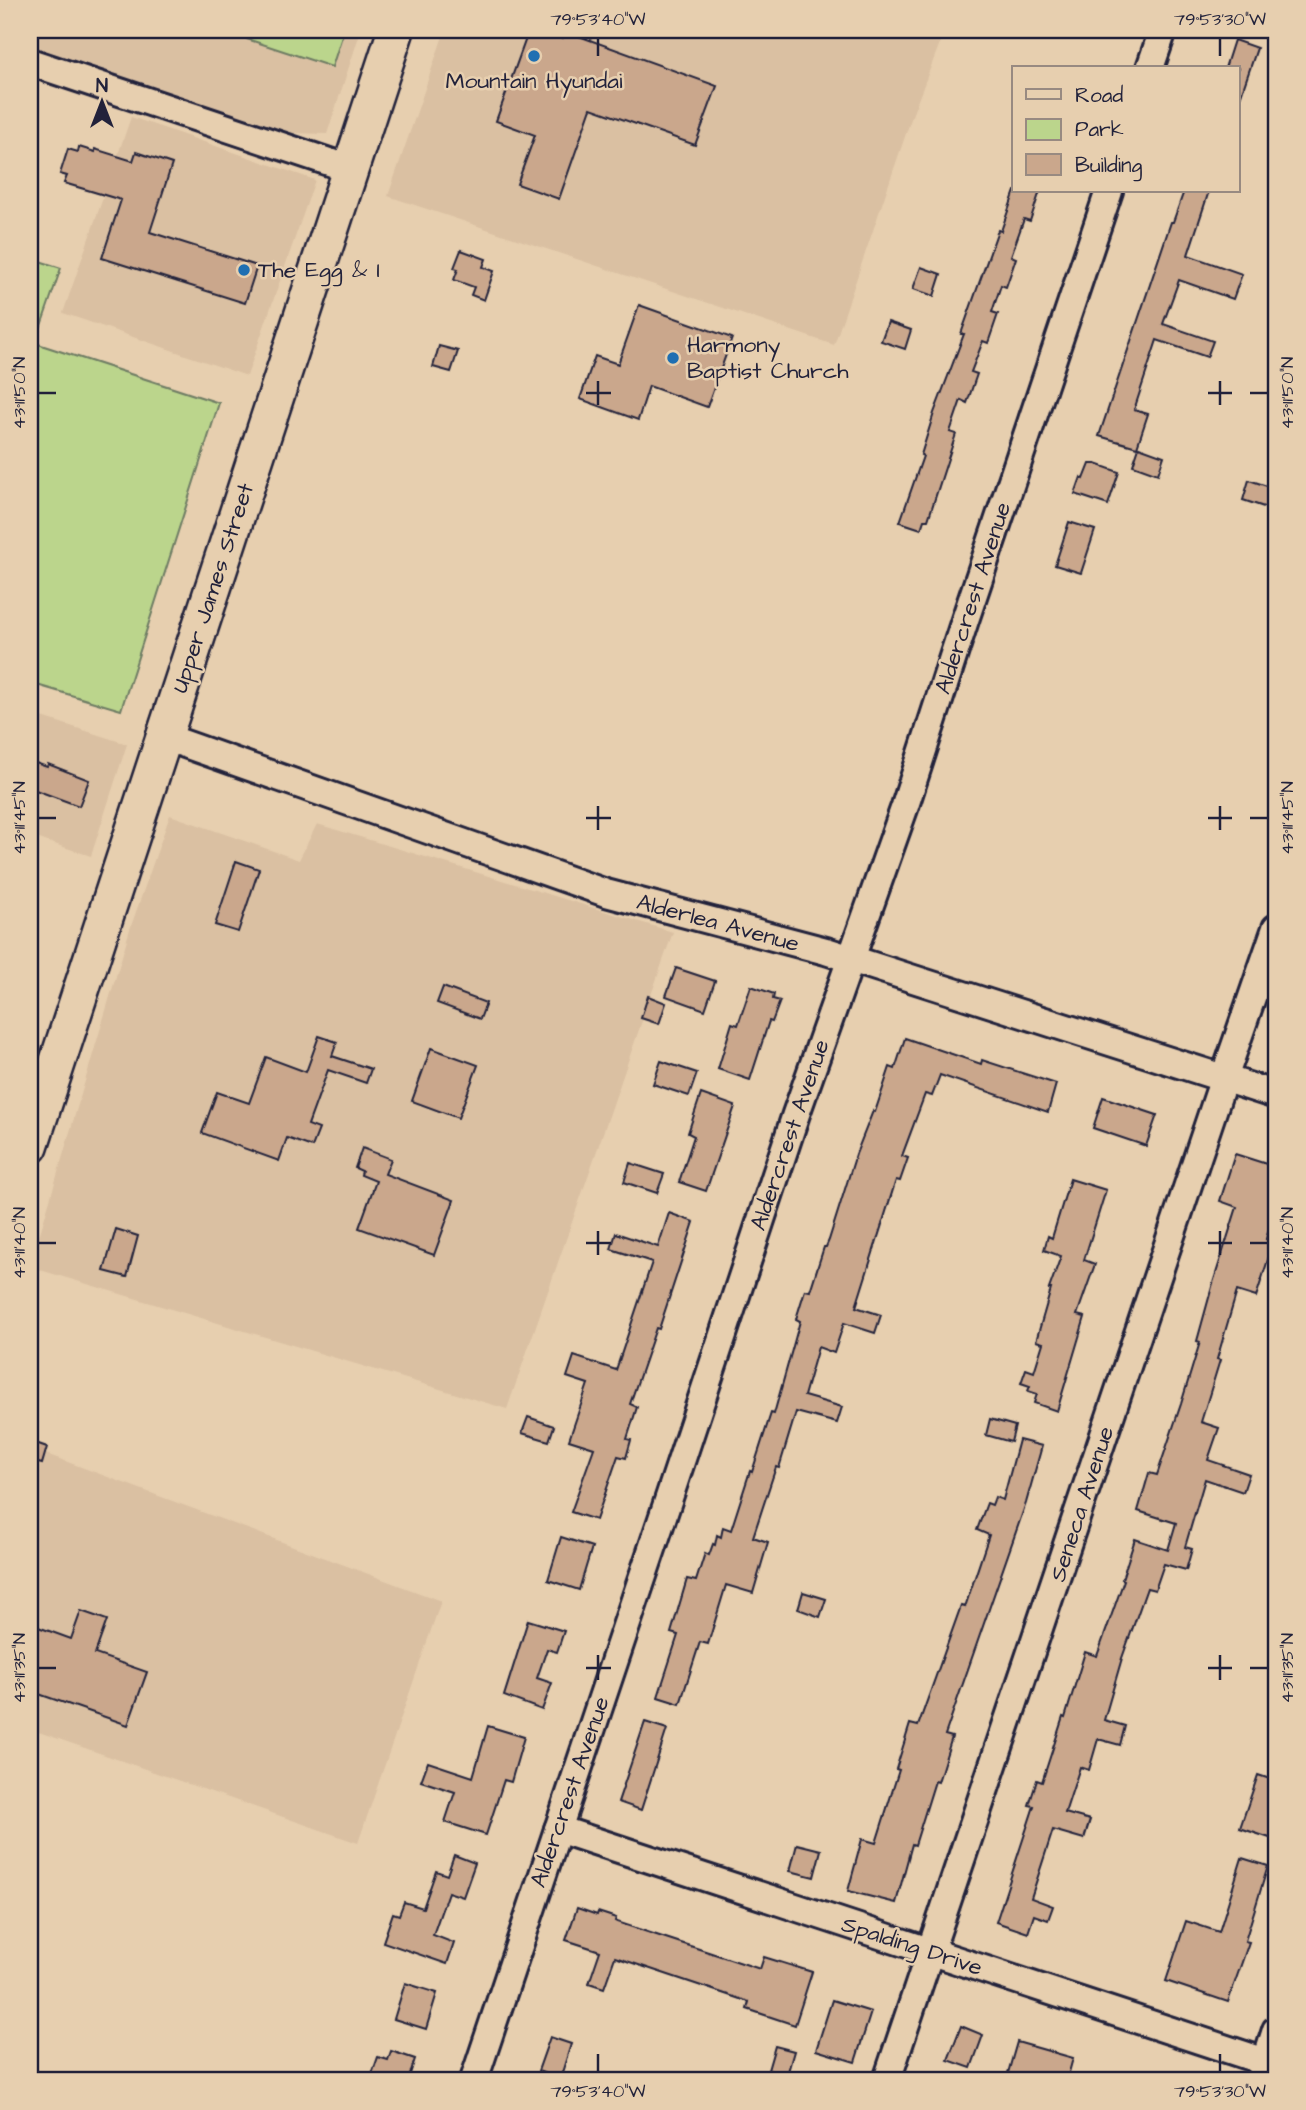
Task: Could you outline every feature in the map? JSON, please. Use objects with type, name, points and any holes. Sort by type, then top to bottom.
[{"type":"main road","name":"Upper James Street","points":[[30,1146],[396,30]]},
{"type":"street","points":[[1151,66],[1163,30]]},
{"type":"street","points":[[30,62],[350,169]]},
{"type":"street","name":"Aldercrest Avenue","points":[[474,2080],[796,1114],[905,807],[1109,192]]},
{"type":"street","name":"Alderlea Avenue","points":[[165,737],[606,893],[826,951],[1276,1095]]},
{"type":"street","name":"Seneca Avenue","points":[[887,2080],[1276,928]]},
{"type":"street","name":"Spalding Drive","points":[[558,1829],[931,1953],[1263,2071]]},
{"type":"street","points":[[1263,2071],[1276,2030]]},
{"type":"shaded area","points":[[30,30],[361,30],[327,134],[291,133],[30,49]]},
{"type":"shaded area","points":[[445,30],[945,30],[913,113],[834,345],[388,196]]},
{"type":"shaded area","points":[[131,117],[315,180],[247,376],[63,313]]},
{"type":"shaded area","points":[[36,715],[127,744],[91,856],[30,836],[30,735]]},
{"type":"shaded area","points":[[170,815],[299,860],[317,824],[673,932],[507,1409],[30,1267],[130,929]]},
{"type":"shaded area","points":[[30,1448],[441,1601],[358,1843],[30,1729]]},
{"type":"green space","points":[[250,30],[344,30],[332,67],[247,39]]},
{"type":"green space","points":[[30,258],[61,268],[35,343],[219,403],[121,710],[30,683]]},
{"type":"building","points":[[529,30],[540,30],[563,38],[565,31],[717,86],[695,145],[591,108],[559,199],[517,184],[535,135],[496,121]]},
{"type":"building","points":[[1234,40],[1257,48],[1240,98],[1240,66],[1226,66]]},
{"type":"building","points":[[79,147],[133,161],[136,152],[172,164],[150,232],[257,266],[245,303],[102,258],[121,200],[64,183],[67,176],[60,174],[68,149],[78,152]]},
{"type":"building","points":[[1015,192],[1040,192],[1030,221],[1024,219],[1011,256],[1016,258],[1006,287],[1001,285],[992,312],[998,314],[988,343],[983,341],[971,372],[977,374],[967,403],[961,400],[950,432],[956,434],[928,520],[924,520],[921,529],[900,522],[923,456],[921,455],[934,413],[964,334],[961,334],[998,230],[1001,231]]},
{"type":"building","points":[[1184,192],[1209,192],[1188,255],[1242,274],[1233,299],[1179,280],[1163,324],[1213,341],[1207,357],[1157,340],[1134,410],[1148,414],[1137,447],[1099,436]]},
{"type":"building","points":[[461,250],[486,259],[483,267],[494,271],[484,300],[471,295],[474,287],[454,280],[458,269],[454,268]]},
{"type":"building","points":[[921,267],[941,274],[934,296],[913,289]]},
{"type":"building","name":"Harmony Baptist Church","points":[[639,305],[732,338],[707,407],[649,386],[638,420],[580,399],[595,356],[618,364]]},
{"type":"building","points":[[888,322],[911,330],[905,349],[881,341]]},
{"type":"building","points":[[439,346],[458,351],[451,372],[433,367]]},
{"type":"building","points":[[1139,447],[1164,456],[1158,474],[1133,465]]},
{"type":"building","points":[[1090,464],[1119,472],[1108,505],[1075,494],[1081,477],[1084,479]]},
{"type":"building","points":[[1249,480],[1276,489],[1276,511],[1243,500]]},
{"type":"building","points":[[1069,522],[1095,530],[1081,573],[1055,565]]},
{"type":"building","points":[[30,761],[47,767],[48,764],[89,780],[79,806],[30,788]]},
{"type":"building","points":[[236,861],[259,869],[238,932],[215,925]]},
{"type":"building","points":[[676,968],[715,981],[705,1010],[666,996]]},
{"type":"building","points":[[751,986],[774,994],[773,999],[780,1001],[772,1022],[769,1021],[750,1080],[718,1069],[732,1023],[738,1025]]},
{"type":"building","points":[[443,987],[486,1003],[480,1019],[437,1003]]},
{"type":"building","points":[[648,996],[666,1003],[659,1024],[641,1018]]},
{"type":"building","points":[[319,1036],[337,1042],[332,1056],[371,1069],[366,1083],[328,1070],[308,1125],[319,1129],[312,1147],[287,1138],[279,1161],[202,1133],[217,1092],[249,1103],[266,1057],[306,1072]]},
{"type":"building","points":[[905,1038],[981,1064],[982,1060],[1056,1084],[1048,1112],[940,1075],[932,1096],[925,1094],[902,1156],[908,1158],[900,1181],[896,1180],[856,1307],[881,1315],[875,1333],[844,1323],[834,1353],[818,1347],[804,1396],[842,1407],[837,1423],[796,1412],[779,1468],[776,1467],[753,1537],[768,1542],[753,1593],[726,1585],[708,1644],[700,1642],[680,1704],[658,1697],[678,1635],[671,1633],[687,1579],[696,1581],[705,1553],[709,1555],[717,1535],[721,1537],[723,1527],[731,1530],[771,1413],[774,1414],[800,1321],[796,1319],[805,1290],[810,1291],[856,1154],[873,1111],[875,1112],[890,1067],[895,1069]]},
{"type":"building","points":[[431,1048],[478,1065],[458,1118],[412,1101]]},
{"type":"building","points":[[661,1061],[697,1073],[689,1096],[653,1084]]},
{"type":"building","points":[[701,1094],[735,1106],[706,1191],[679,1182],[694,1136],[688,1133]]},
{"type":"building","points":[[1103,1097],[1157,1115],[1146,1146],[1093,1128]]},
{"type":"building","points":[[362,1148],[391,1159],[385,1174],[454,1200],[434,1255],[359,1228],[376,1181],[361,1175],[362,1171],[355,1168]]},
{"type":"building","points":[[1235,1154],[1276,1167],[1276,1206],[1266,1239],[1274,1241],[1256,1297],[1237,1291],[1201,1422],[1219,1428],[1208,1460],[1249,1474],[1243,1492],[1205,1479],[1185,1547],[1192,1549],[1186,1570],[1164,1564],[1155,1590],[1147,1588],[1104,1720],[1125,1726],[1120,1745],[1098,1739],[1089,1770],[1080,1767],[1065,1813],[1090,1820],[1084,1839],[1053,1830],[1031,1898],[1053,1906],[1048,1920],[1034,1915],[1028,1933],[996,1922],[1034,1806],[1029,1805],[1037,1780],[1042,1782],[1085,1652],[1097,1656],[1124,1580],[1122,1579],[1135,1539],[1168,1550],[1176,1523],[1138,1511],[1149,1473],[1157,1475],[1181,1404],[1200,1342],[1197,1341],[1213,1283],[1237,1207],[1220,1201]]},
{"type":"building","points":[[630,1163],[664,1174],[657,1193],[624,1182]]},
{"type":"building","points":[[1070,1179],[1106,1190],[1084,1260],[1095,1264],[1077,1315],[1085,1317],[1057,1411],[1034,1403],[1037,1394],[1028,1391],[1030,1386],[1021,1383],[1026,1369],[1034,1372],[1043,1343],[1036,1341],[1049,1289],[1061,1256],[1044,1250],[1048,1236],[1052,1238]]},
{"type":"building","points":[[669,1213],[694,1222],[659,1329],[656,1328],[630,1404],[637,1407],[627,1439],[631,1440],[626,1458],[618,1456],[596,1520],[571,1512],[594,1448],[569,1440],[588,1384],[567,1377],[574,1356],[616,1370],[652,1262],[611,1249],[616,1233],[658,1247]]},
{"type":"building","points":[[116,1229],[138,1236],[127,1277],[104,1271]]},
{"type":"building","points":[[528,1417],[554,1426],[549,1441],[522,1433]]},
{"type":"building","points":[[990,1419],[1015,1426],[1011,1442],[986,1435]]},
{"type":"building","points":[[1019,1440],[1042,1446],[1026,1503],[945,1735],[952,1737],[915,1845],[912,1844],[896,1903],[848,1891],[862,1839],[876,1843],[910,1724],[918,1726],[961,1606],[965,1607],[989,1535],[977,1530],[987,1503],[992,1505],[995,1497],[1003,1500]]},
{"type":"building","points":[[30,1441],[47,1447],[42,1464],[30,1461]]},
{"type":"building","points":[[561,1537],[592,1547],[579,1590],[548,1580]]},
{"type":"building","points":[[803,1592],[826,1599],[820,1617],[798,1609]]},
{"type":"building","points":[[81,1611],[107,1620],[95,1654],[147,1672],[128,1725],[30,1691],[30,1624],[71,1639]]},
{"type":"building","points":[[528,1620],[564,1631],[557,1652],[547,1649],[537,1678],[552,1683],[542,1710],[504,1696]]},
{"type":"building","points":[[645,1722],[667,1729],[641,1810],[618,1802]]},
{"type":"building","points":[[488,1726],[524,1737],[511,1782],[504,1780],[486,1835],[445,1822],[455,1792],[421,1781],[428,1762],[473,1777]]},
{"type":"building","points":[[1258,1775],[1276,1781],[1276,1840],[1240,1828]]},
{"type":"building","points":[[797,1844],[821,1850],[814,1877],[790,1871]]},
{"type":"building","points":[[454,1855],[475,1863],[463,1897],[448,1892],[433,1935],[454,1943],[447,1964],[383,1942],[393,1913],[399,1915],[404,1902],[423,1908],[436,1871],[447,1875]]},
{"type":"building","points":[[1242,1858],[1268,1866],[1245,1941],[1249,1942],[1228,2002],[1166,1981],[1186,1921],[1219,1932]]},
{"type":"building","points":[[577,1908],[616,1918],[617,1922],[760,1969],[764,1957],[812,1972],[795,2025],[747,2009],[749,2002],[615,1957],[604,1988],[589,1983],[600,1951],[566,1940]]},
{"type":"building","points":[[405,1983],[437,1993],[426,2029],[394,2019]]},
{"type":"building","points":[[832,2000],[871,2012],[855,2062],[816,2050]]},
{"type":"building","points":[[961,2026],[983,2035],[971,2068],[948,2060]]},
{"type":"building","points":[[550,2037],[571,2044],[560,2079],[538,2071]]},
{"type":"building","points":[[1017,2042],[1073,2058],[1067,2080],[1006,2080]]},
{"type":"building","points":[[775,2046],[794,2051],[787,2075],[768,2070]]},
{"type":"building","points":[[391,2051],[415,2059],[408,2080],[380,2080],[371,2077],[378,2057],[388,2060]]},
{"type":"place","name":"Mountain Hyundai","points":[[534,56]]},
{"type":"place","name":"The Egg & I","points":[[244,270]]},
{"type":"place","name":"Harmony Baptist Church","points":[[673,358]]}]
